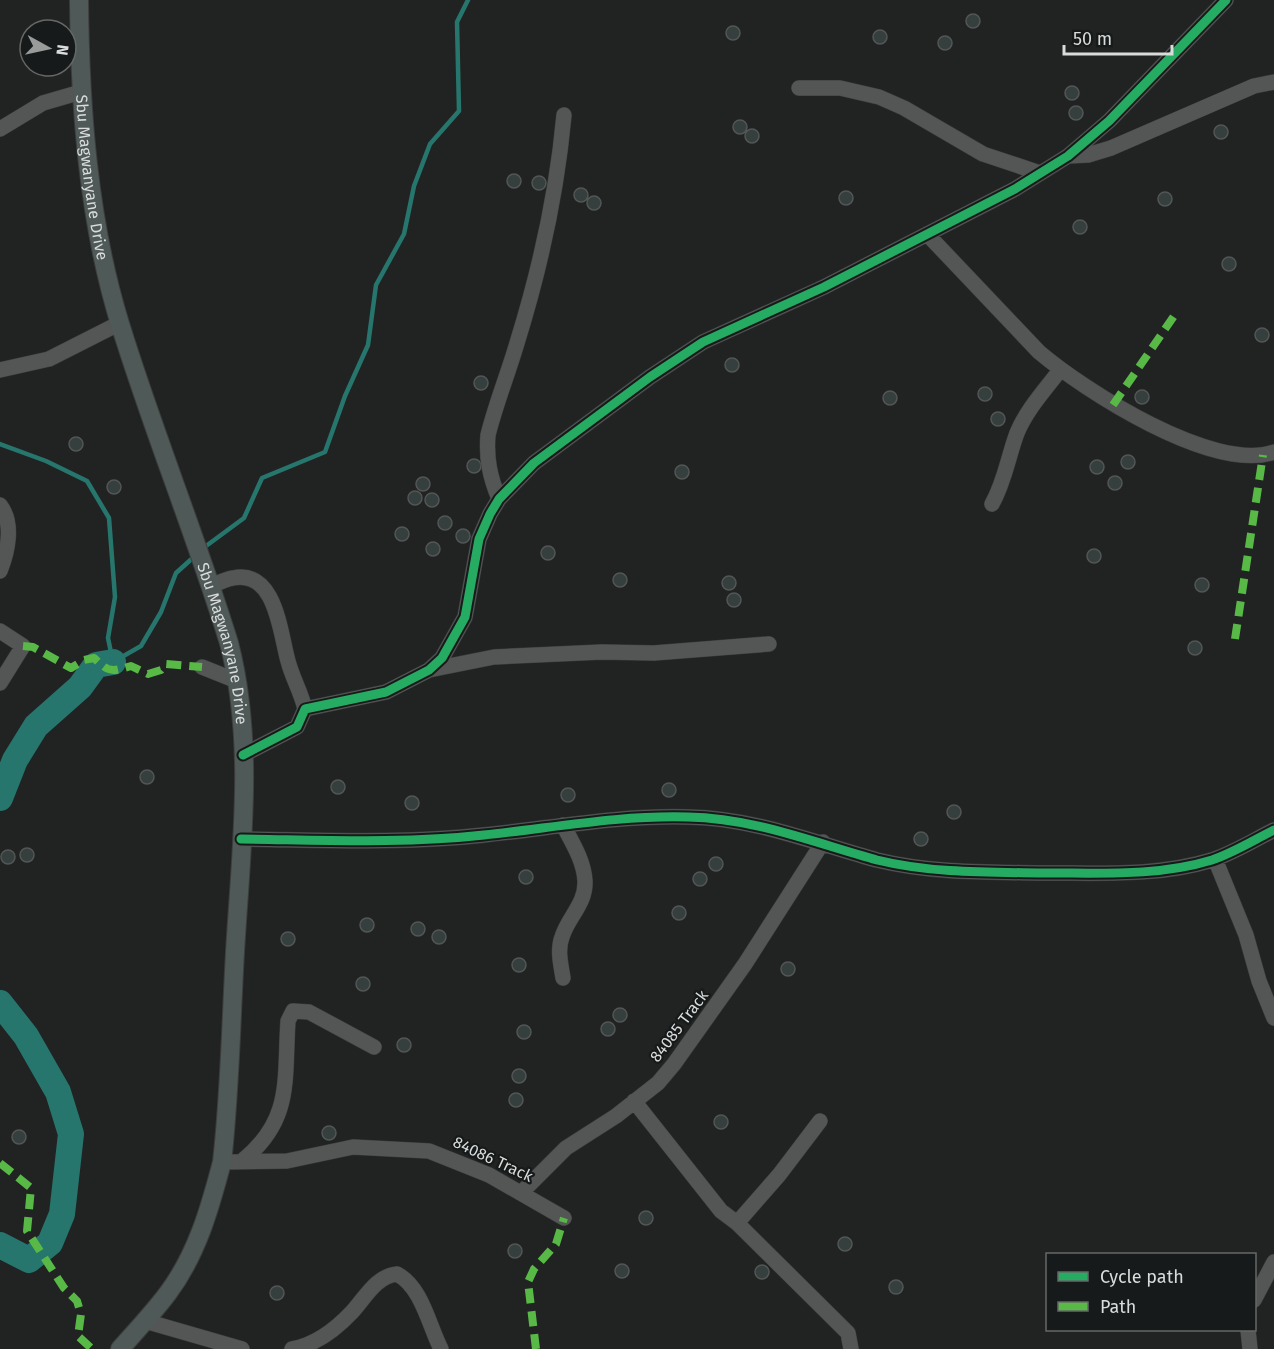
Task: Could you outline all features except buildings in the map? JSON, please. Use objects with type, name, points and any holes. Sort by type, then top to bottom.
[{"type":"main road","name":"Sbu Magwanyane Drive","points":[[79,0],[81,92],[92,190],[120,323],[189,528],[209,580],[237,681],[243,755],[241,839],[222,1162],[201,1233],[169,1292],[120,1349]]},
{"type":"street","points":[[429,670],[447,651],[465,617],[479,539],[499,500],[534,463],[685,354],[927,234],[1068,156],[1108,121],[1226,0]]},
{"type":"street","points":[[1068,156],[1111,148],[1254,86],[1274,82]]},
{"type":"street","points":[[799,88],[840,88],[879,97],[904,108],[983,154],[1040,173]]},
{"type":"street","points":[[0,129],[43,103],[81,92]]},
{"type":"street","points":[[499,500],[490,476],[488,435],[518,342],[542,250],[557,180],[564,115]]},
{"type":"street","points":[[927,234],[1000,313],[1060,370],[1123,411],[1215,449],[1254,456],[1274,452]]},
{"type":"street","points":[[0,370],[49,359],[120,323]]},
{"type":"street","points":[[992,504],[1002,486],[1015,441],[1025,417],[1060,370]]},
{"type":"street","points":[[0,505],[6,513],[9,531],[0,571]]},
{"type":"street","points":[[209,580],[248,577],[259,582],[265,589],[273,603],[288,662],[305,709],[301,722],[291,731],[243,755]]},
{"type":"street","points":[[0,631],[23,646],[0,683]]},
{"type":"street","points":[[305,709],[386,692],[429,670],[494,657],[602,652],[654,654],[769,644]]},
{"type":"street","points":[[202,667],[237,681]]},
{"type":"street","points":[[241,839],[415,840],[483,836],[623,818],[692,817],[776,830],[909,867],[981,872],[1131,873],[1162,870],[1215,859],[1274,830]]},
{"type":"street","points":[[563,825],[578,855],[585,882],[581,903],[566,927],[560,942],[563,978]]},
{"type":"street","name":"84085 Track","points":[[522,1192],[566,1148],[658,1083],[696,1036],[823,842]]},
{"type":"street","points":[[1215,859],[1246,935],[1259,981],[1274,1018]]},
{"type":"street","points":[[242,1161],[268,1135],[280,1114],[285,1088],[288,1021],[293,1011],[309,1012],[374,1047]]},
{"type":"street","points":[[634,1101],[721,1212],[737,1223],[848,1333],[851,1349]]},
{"type":"street","points":[[737,1223],[779,1175],[820,1121]]},
{"type":"street","name":"84086 Track","points":[[222,1162],[287,1161],[354,1147],[429,1151],[456,1160],[522,1192],[564,1218]]},
{"type":"street","points":[[1256,1296],[1274,1262]]},
{"type":"street","points":[[292,1349],[308,1344],[331,1331],[351,1314],[380,1280],[398,1274],[405,1278],[412,1288],[441,1349]]},
{"type":"street","points":[[145,1321],[215,1346],[242,1349]]},
{"type":"street","points":[[1248,1331],[1250,1349]]},
{"type":"waterway","points":[[202,549],[244,518],[262,478],[325,452],[345,396],[368,345],[376,285],[404,234],[414,186],[430,144],[459,111],[457,22],[468,0]]},
{"type":"waterway","points":[[0,444],[46,461],[87,481],[109,518],[115,597],[108,638],[113,662],[141,646],[161,612],[176,573],[196,555]]},
{"type":"waterway","points":[[0,798],[15,760],[36,726],[80,687],[96,665],[113,662]]},
{"type":"waterway","points":[[0,1003],[26,1036],[58,1092],[71,1134],[62,1214],[50,1243],[29,1260],[0,1245]]},
{"type":"marked path","points":[[1113,405],[1174,316]]},
{"type":"marked path","points":[[1235,639],[1263,455]]},
{"type":"marked path","points":[[23,646],[33,647],[71,668],[84,660],[94,658],[107,669],[131,666],[148,674],[161,670],[166,664],[202,667]]},
{"type":"marked path","points":[[0,1163],[31,1188],[27,1231],[64,1288],[77,1301],[81,1314],[78,1336],[92,1349]]},
{"type":"marked path","points":[[536,1349],[528,1282],[534,1269],[556,1244],[564,1218]]},
{"type":"cycle path","points":[[243,755],[297,727],[305,709],[386,692],[429,670],[442,658],[465,617],[479,539],[490,514],[499,499],[534,463],[650,377],[703,342],[824,287],[1015,189],[1068,156],[1109,121],[1226,0]]},
{"type":"cycle path","points":[[241,839],[423,840],[611,820],[688,817],[713,818],[760,827],[877,860],[920,868],[985,872],[1111,873],[1172,869],[1212,860],[1274,830]]}]
